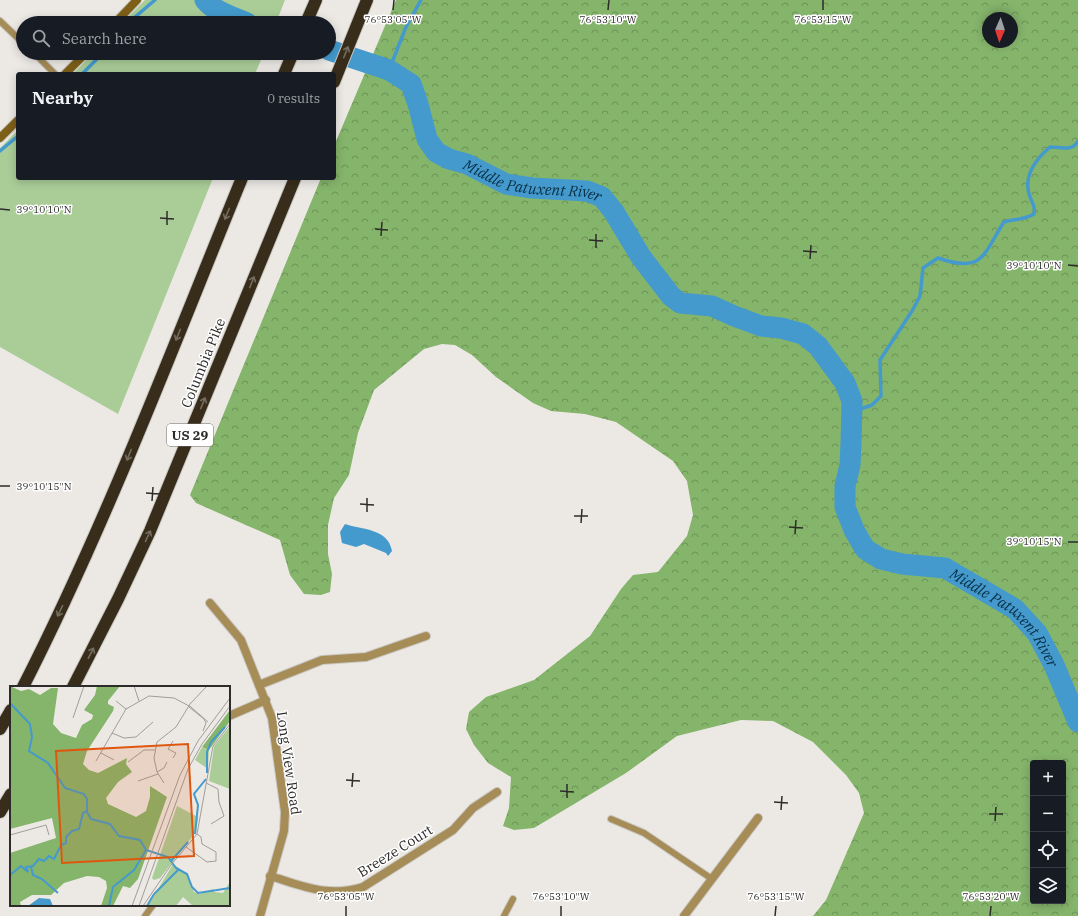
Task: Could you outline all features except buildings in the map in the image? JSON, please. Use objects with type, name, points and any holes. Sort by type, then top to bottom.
[{"type":"highway","points":[[336,77],[367,0]]},
{"type":"highway","points":[[309,16],[314,5]]},
{"type":"highway","points":[[285,72],[290,60]]},
{"type":"highway","points":[[23,686],[77,576],[104,516],[241,180]]},
{"type":"highway","name":"Columbia Pike","points":[[74,686],[118,600],[150,531],[294,180]]},
{"type":"highway","points":[[0,729],[10,712]]},
{"type":"highway","points":[[0,812],[10,796]]},
{"type":"street","points":[[122,16],[137,0]]},
{"type":"street","points":[[67,72],[79,60]]},
{"type":"street","points":[[0,138],[16,122]]},
{"type":"street","name":"Long View Road","points":[[210,604],[241,640],[272,718],[285,812],[284,831],[270,876],[260,916]]},
{"type":"street","points":[[259,685],[322,660],[366,657],[426,636]]},
{"type":"street","points":[[230,716],[266,700]]},
{"type":"street","name":"Breeze Court","points":[[270,876],[327,892],[348,892],[363,887],[453,830],[473,808],[496,792]]},
{"type":"street","points":[[684,916],[758,818]]},
{"type":"lane","points":[[0,21],[16,36]]},
{"type":"lane","points":[[41,60],[53,72]]},
{"type":"lane","points":[[611,819],[644,833],[712,879]]},
{"type":"lane","points":[[504,916],[513,898]]},
{"type":"lane","points":[[145,916],[152,906]]},
{"type":"green space","points":[[145,0],[285,0],[279,16],[129,16]]},
{"type":"green space","points":[[396,0],[1078,0],[1078,916],[813,916],[826,900],[864,813],[859,793],[846,775],[813,742],[773,721],[741,720],[677,736],[626,773],[534,828],[514,830],[503,826],[509,808],[511,777],[488,763],[474,745],[466,729],[469,712],[486,697],[534,680],[590,636],[621,589],[633,575],[658,572],[687,536],[693,515],[687,481],[673,461],[616,422],[585,414],[551,411],[533,403],[496,377],[472,355],[455,345],[442,344],[424,349],[374,390],[358,433],[349,475],[334,498],[328,525],[328,554],[332,574],[330,592],[321,595],[304,594],[290,575],[280,540],[196,503],[190,495],[320,180],[336,180],[336,141]]},
{"type":"green space","points":[[86,60],[261,60],[256,72],[75,72]]},
{"type":"green space","points":[[16,132],[16,180],[212,180],[118,414],[0,347],[0,148]]},
{"type":"water","points":[[345,524],[380,534],[390,543],[392,551],[388,556],[386,553],[364,544],[356,547],[342,543],[340,532]]},
{"type":"waterway","points":[[136,16],[155,0]]},
{"type":"waterway","name":"Middle Patuxent River","points":[[205,0],[214,8],[229,16]]},
{"type":"waterway","points":[[389,70],[406,27],[421,0]]},
{"type":"waterway","name":"Middle Patuxent River","points":[[336,52],[389,70],[411,84],[427,139],[436,152],[449,159],[467,164],[506,184],[532,188],[587,191],[602,197],[614,212],[641,257],[671,296],[680,303],[712,306],[761,326],[781,328],[803,334],[818,346],[845,383],[852,401],[850,465],[845,486],[845,507],[854,530],[865,549],[881,559],[902,564],[945,568],[1015,609],[1037,633],[1054,665],[1078,722]]},
{"type":"waterway","points":[[84,72],[96,60]]},
{"type":"waterway","points":[[0,151],[16,138]]},
{"type":"waterway","points":[[852,412],[872,405],[881,396],[880,360],[920,296],[923,268],[938,258],[965,264],[974,262],[986,252],[1004,222],[1034,214],[1034,207],[1028,189],[1028,182],[1029,175],[1035,163],[1050,147],[1069,148],[1073,147],[1078,141]]}]
